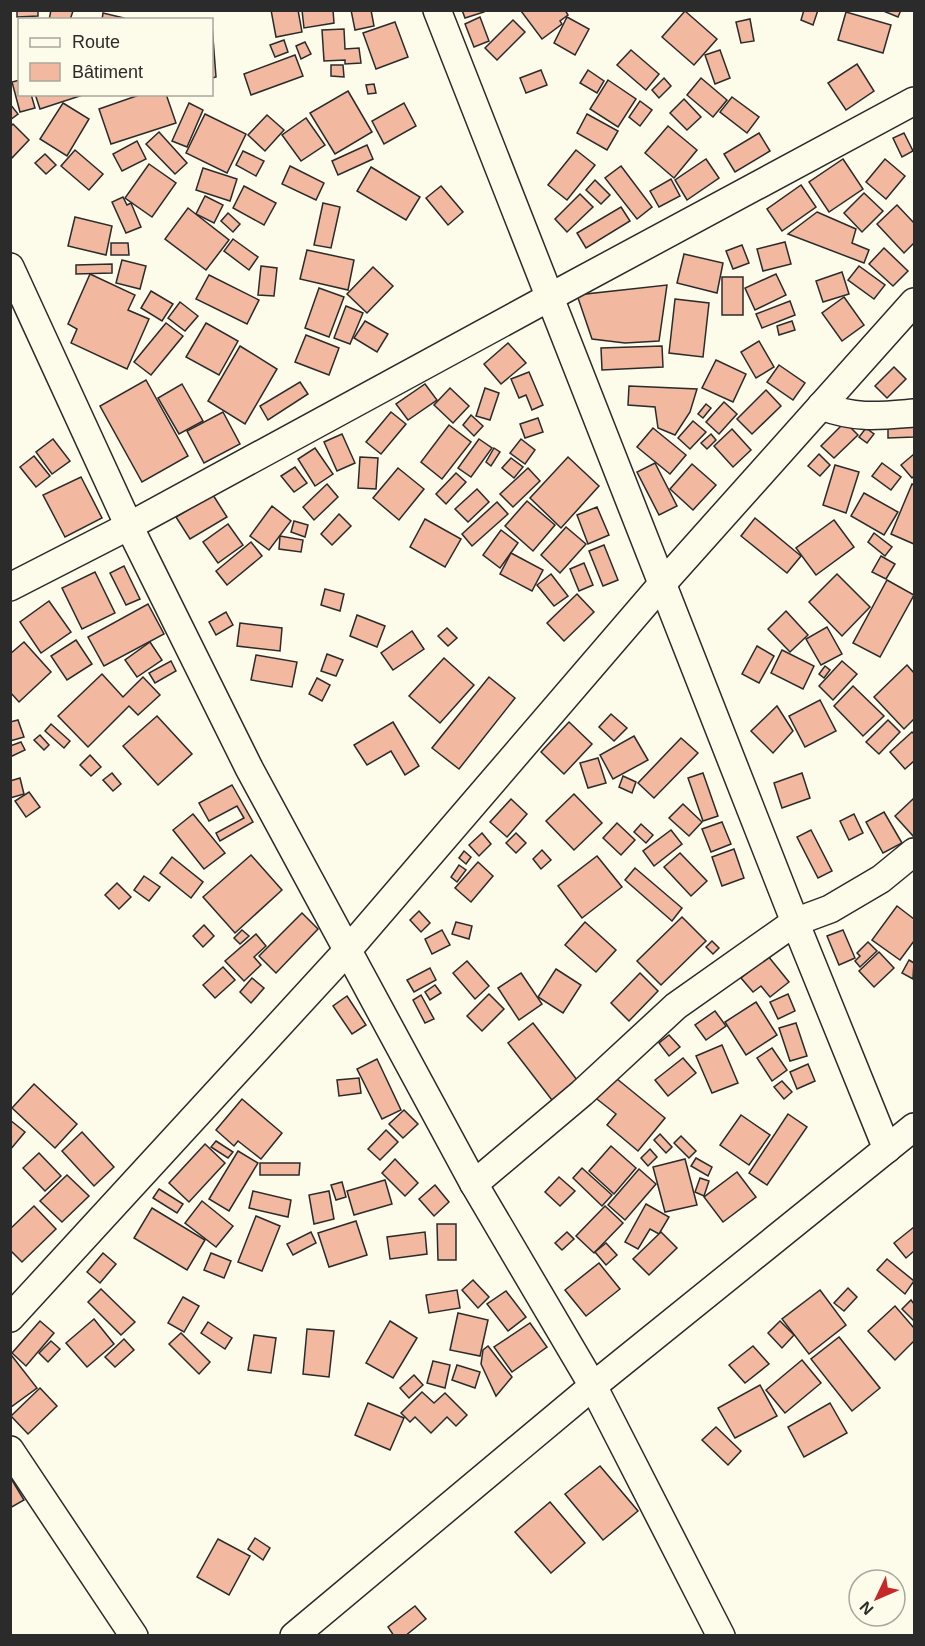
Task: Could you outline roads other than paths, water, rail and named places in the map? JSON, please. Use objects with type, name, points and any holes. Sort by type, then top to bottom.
[{"type":"street","points":[[437,10],[795,922],[887,1149]]},
{"type":"street","points":[[10,587],[129,526],[915,101]]},
{"type":"street","points":[[10,267],[129,526],[249,768],[474,1184],[594,1386],[721,1635]]},
{"type":"street","points":[[10,1318],[347,951],[663,584],[915,302]]},
{"type":"street","points":[[821,406],[843,414],[862,417],[915,413]]},
{"type":"street","points":[[474,1184],[582,1093],[676,1006],[795,922],[830,909],[881,879],[915,852]]},
{"type":"street","points":[[294,1635],[594,1386],[915,1127]]},
{"type":"street","points":[[10,1450],[134,1635]]}]
